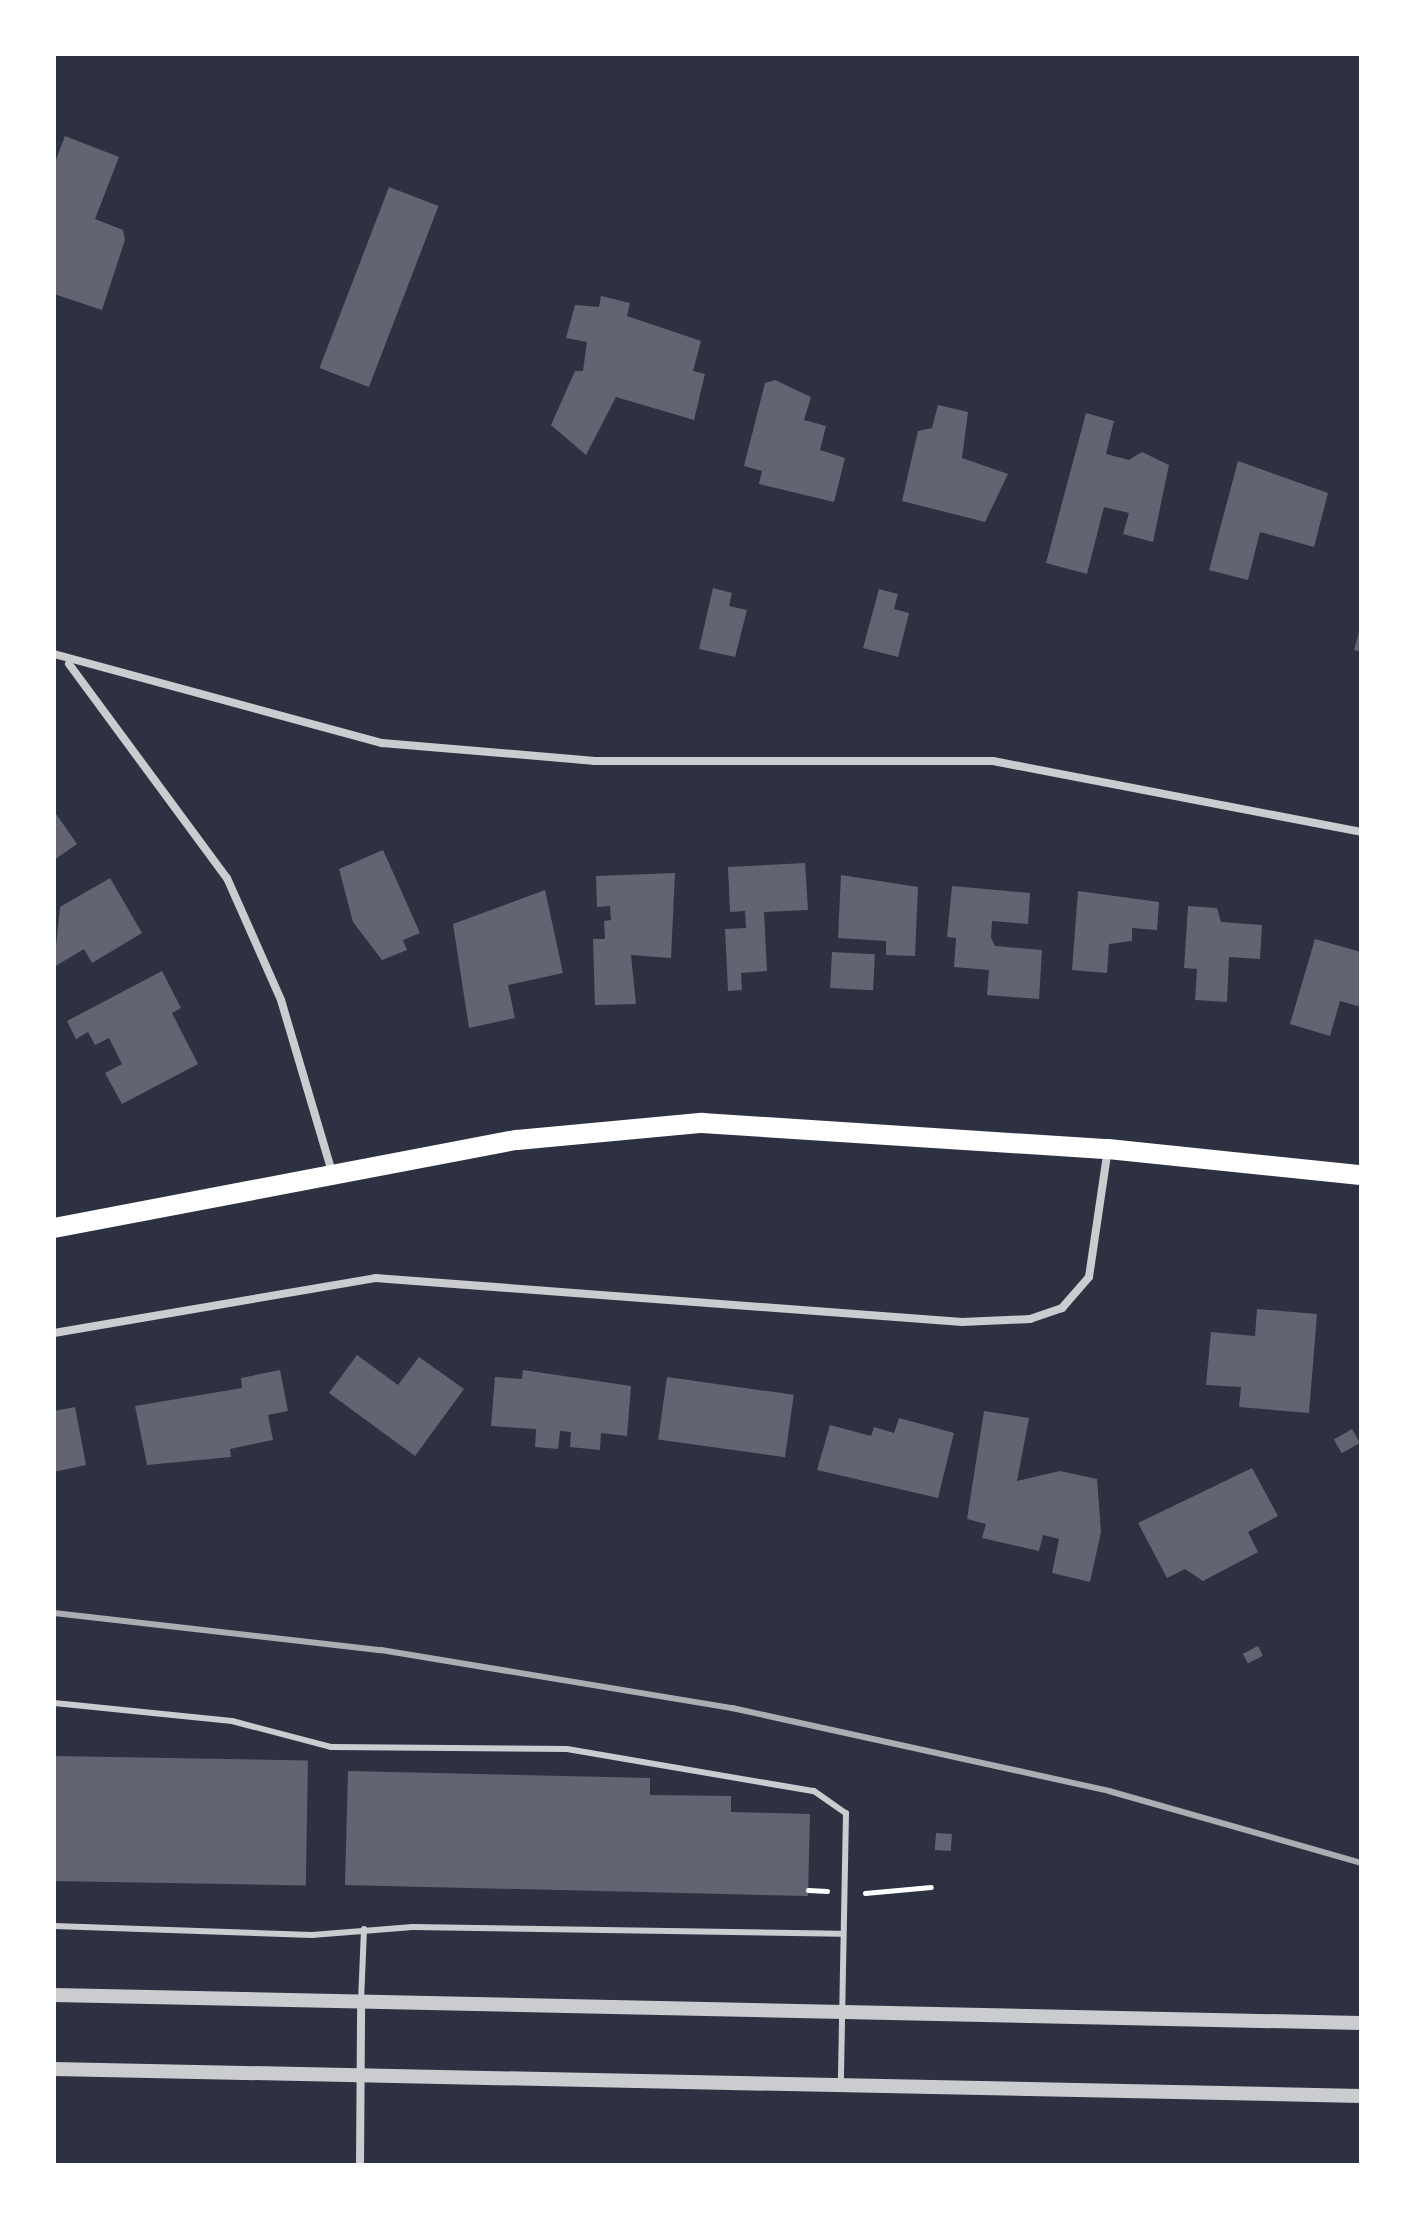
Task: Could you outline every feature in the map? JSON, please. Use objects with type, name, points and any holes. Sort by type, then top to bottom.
[{"type":"main road","points":[[54,1228],[517,1140],[702,1123],[1108,1149],[1361,1175]]},
{"type":"street","points":[[54,654],[69,664],[382,743],[595,761],[993,761],[1361,832]]},
{"type":"street","points":[[69,664],[227,878],[281,1000],[334,1176]]},
{"type":"street","points":[[54,1333],[375,1278],[962,1322],[1030,1319],[1062,1308],[1089,1277],[1108,1149]]},
{"type":"street","points":[[54,1995],[361,2004],[1361,2023]]},
{"type":"street","points":[[360,2165],[361,2004]]},
{"type":"street","points":[[54,2069],[1361,2096]]},
{"type":"lane","points":[[54,1703],[232,1721],[331,1747],[567,1749],[814,1791],[846,1813],[838,2013],[841,2085]]},
{"type":"lane","points":[[54,1926],[312,1935],[364,1929],[840,1934]]},
{"type":"lane","points":[[361,2004],[364,1929]]},
{"type":"path","points":[[883,1894],[931,1887]]},
{"type":"building","points":[[65,136],[119,157],[95,219],[123,230],[125,240],[102,310],[54,294],[54,165]]},
{"type":"building","points":[[389,187],[438,206],[369,387],[319,368]]},
{"type":"building","points":[[601,296],[630,303],[627,316],[701,341],[693,371],[705,374],[694,420],[616,397],[586,455],[551,425],[575,371],[583,371],[587,342],[566,338],[575,305],[599,307]]},
{"type":"building","points":[[775,380],[811,397],[804,420],[826,426],[820,450],[845,458],[834,502],[759,484],[762,471],[744,466],[765,383]]},
{"type":"building","points":[[938,405],[968,412],[962,458],[1008,474],[985,522],[902,501],[918,431],[932,428]]},
{"type":"building","points":[[1086,413],[1114,421],[1106,454],[1129,460],[1142,452],[1169,465],[1153,542],[1123,534],[1129,513],[1104,507],[1087,574],[1046,563]]},
{"type":"building","points":[[1238,461],[1328,493],[1314,547],[1260,532],[1248,580],[1209,570]]},
{"type":"building","points":[[713,588],[732,593],[729,606],[747,610],[735,657],[699,649]]},
{"type":"building","points":[[879,589],[898,594],[894,609],[909,613],[898,657],[863,648]]},
{"type":"building","points":[[1361,628],[1361,652],[1354,650]]},
{"type":"building","points":[[54,811],[77,844],[54,860]]},
{"type":"building","points":[[383,850],[420,933],[403,940],[407,950],[382,960],[353,922],[339,869]]},
{"type":"building","points":[[805,863],[808,910],[764,912],[767,971],[741,973],[742,990],[728,991],[725,929],[746,928],[745,911],[730,912],[728,867]]},
{"type":"building","points":[[675,873],[671,958],[631,955],[636,1004],[595,1005],[593,939],[605,939],[604,921],[611,920],[610,906],[597,907],[596,876]]},
{"type":"building","points":[[841,875],[918,887],[915,956],[886,955],[886,941],[838,938]]},
{"type":"building","points":[[110,878],[142,933],[92,963],[84,949],[54,967],[60,907]]},
{"type":"building","points":[[952,886],[1030,893],[1028,924],[992,921],[991,938],[995,946],[1042,950],[1039,999],[987,995],[989,970],[954,967],[956,938],[947,937]]},
{"type":"building","points":[[545,890],[563,973],[508,985],[515,1018],[469,1028],[453,924]]},
{"type":"building","points":[[1078,891],[1159,902],[1157,930],[1132,928],[1132,941],[1109,944],[1107,973],[1072,970]]},
{"type":"building","points":[[1188,906],[1217,908],[1221,922],[1262,925],[1260,959],[1229,957],[1227,1002],[1195,1000],[1197,969],[1184,968]]},
{"type":"building","points":[[1315,939],[1361,952],[1361,1007],[1340,1001],[1330,1036],[1290,1024]]},
{"type":"building","points":[[832,952],[875,954],[873,990],[830,988]]},
{"type":"building","points":[[162,971],[181,1008],[172,1013],[198,1064],[122,1104],[105,1073],[122,1064],[109,1038],[95,1045],[88,1032],[76,1039],[67,1021]]},
{"type":"building","points":[[1257,1309],[1317,1314],[1309,1413],[1239,1407],[1241,1387],[1206,1385],[1211,1332],[1255,1336]]},
{"type":"building","points":[[357,1355],[398,1385],[419,1357],[464,1389],[415,1456],[329,1393]]},
{"type":"building","points":[[280,1370],[288,1411],[268,1415],[273,1440],[230,1449],[231,1457],[147,1465],[135,1406],[242,1388],[241,1378]]},
{"type":"building","points":[[523,1370],[631,1386],[627,1436],[601,1433],[600,1450],[570,1447],[571,1432],[560,1431],[558,1449],[535,1447],[536,1429],[491,1426],[495,1377],[522,1379]]},
{"type":"building","points":[[667,1377],[794,1395],[785,1457],[658,1439]]},
{"type":"building","points":[[75,1407],[86,1465],[54,1472],[54,1411]]},
{"type":"building","points":[[984,1411],[1029,1418],[1017,1481],[1060,1471],[1097,1479],[1101,1532],[1090,1582],[1052,1573],[1059,1539],[1043,1535],[1039,1551],[982,1538],[986,1524],[967,1519]]},
{"type":"building","points":[[899,1418],[954,1433],[938,1498],[817,1470],[830,1425],[871,1436],[874,1427],[894,1433]]},
{"type":"building","points":[[1352,1429],[1360,1443],[1342,1453],[1334,1440]]},
{"type":"building","points":[[1252,1468],[1278,1516],[1248,1532],[1258,1552],[1203,1581],[1185,1569],[1167,1578],[1138,1523]]},
{"type":"building","points":[[1258,1646],[1263,1656],[1248,1664],[1243,1654]]},
{"type":"building","points":[[54,1756],[308,1760],[306,1885],[54,1881]]},
{"type":"building","points":[[348,1771],[650,1778],[650,1795],[731,1796],[731,1812],[810,1814],[808,1896],[345,1885]]},
{"type":"building","points":[[936,1833],[952,1834],[951,1851],[935,1850]]},
{"type":"railway","points":[[54,1613],[381,1650],[732,1708],[1109,1791],[1361,1863]]}]
